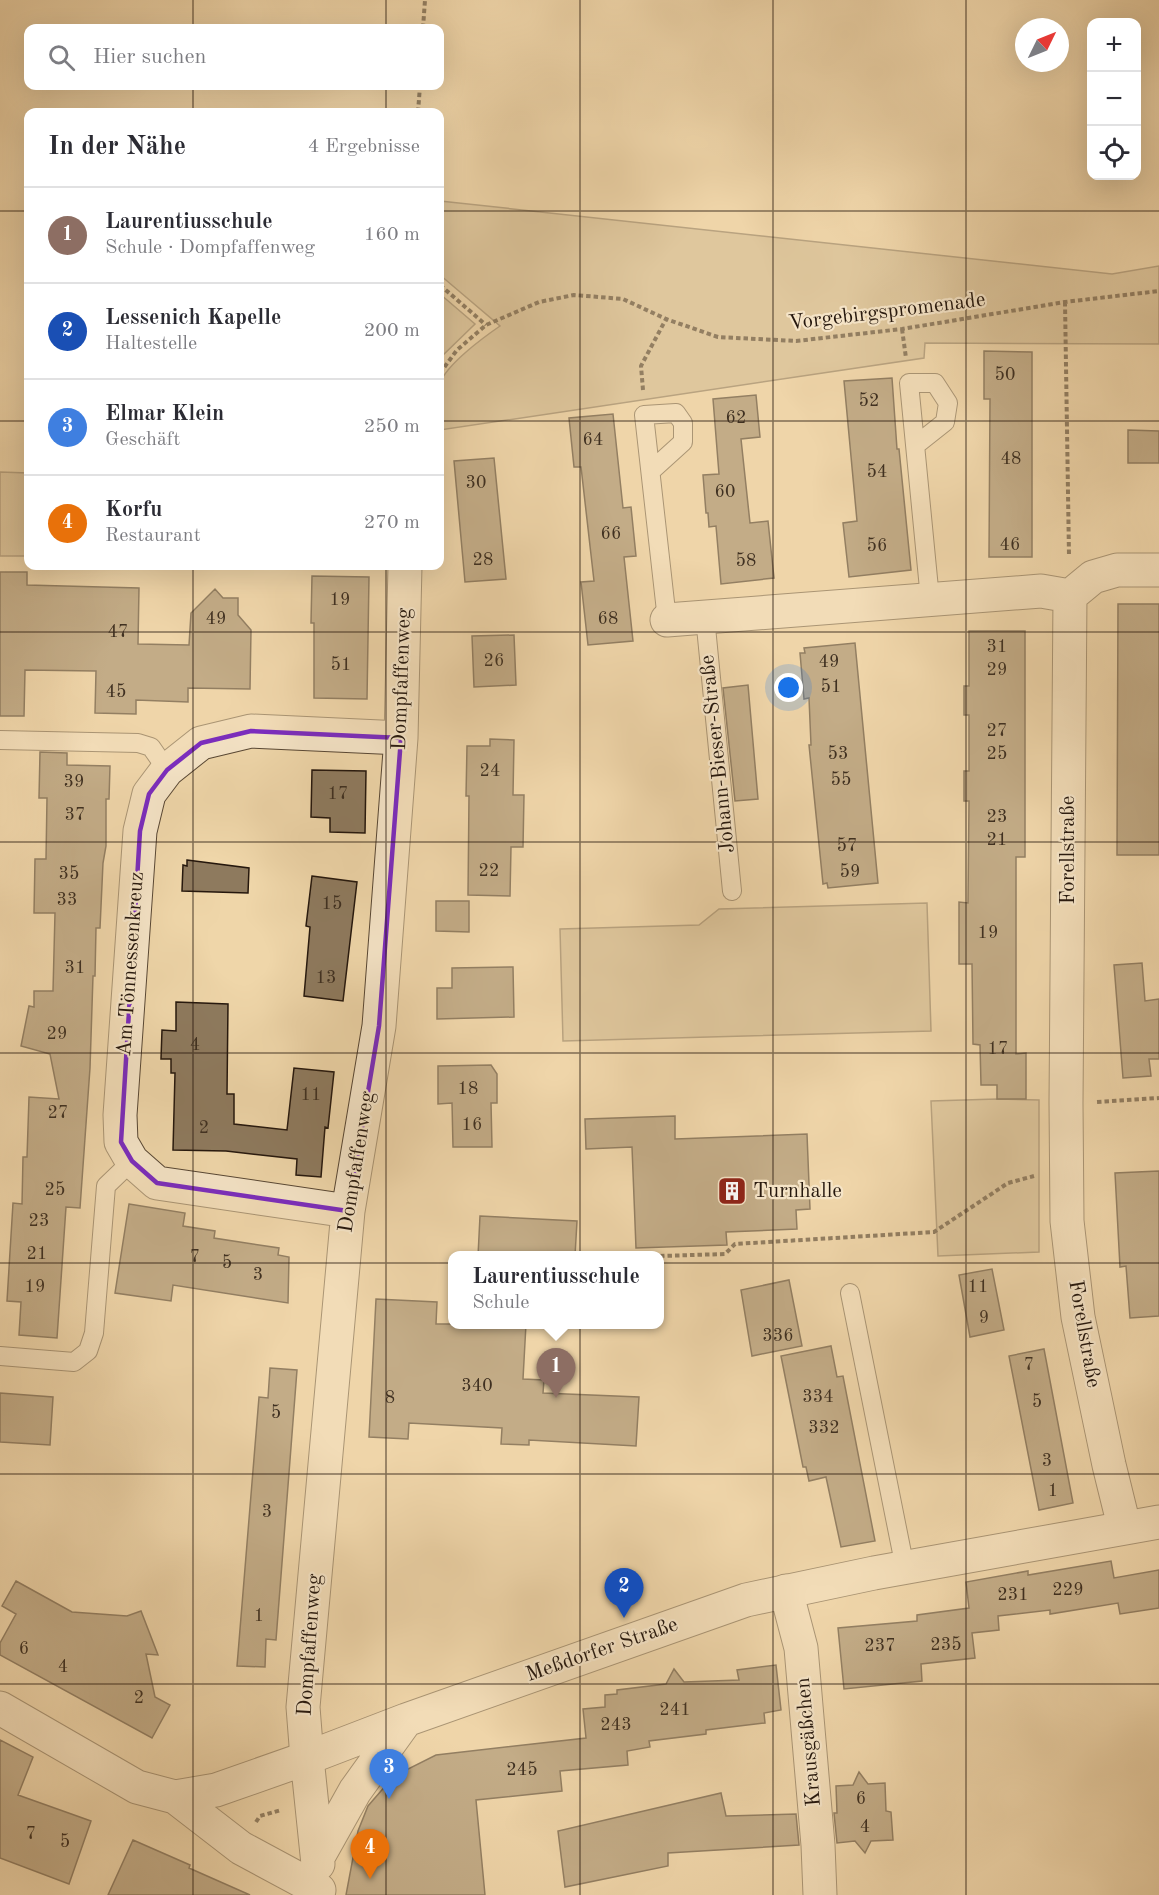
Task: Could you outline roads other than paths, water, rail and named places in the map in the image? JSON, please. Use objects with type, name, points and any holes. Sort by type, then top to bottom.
[{"type":"street","name":"Dompfaffenweg","points":[[319,1893],[318,1857],[303,1707],[348,1211],[379,1026],[401,738],[405,570]]},
{"type":"street","points":[[667,620],[1041,591],[1070,596],[1093,578],[1117,570],[1159,570]]},
{"type":"street","name":"Forellstraße","points":[[1070,596],[1067,1221],[1078,1317],[1124,1526]]},
{"type":"street","name":"Am Tönnessenkreuz","points":[[348,1211],[157,1183],[132,1161],[121,1142],[120,1115],[140,831],[149,794],[167,770],[201,743],[251,731],[401,738]]},
{"type":"street","name":"Meßdorfer Straße","points":[[175,1797],[216,1790],[307,1758],[406,1719],[746,1600],[1124,1526],[1159,1522]]},
{"type":"street","name":"Krausgäßchen","points":[[786,1591],[801,1648],[818,1845],[820,1895]]},
{"type":"street","points":[[0,1708],[137,1787],[175,1797],[241,1848],[319,1893]]},
{"type":"street","points":[[318,1857],[355,1791],[406,1719]]},
{"type":"lane","points":[[651,471],[682,442],[683,423],[676,413],[644,415],[667,620]]},
{"type":"lane","points":[[916,445],[930,599]]},
{"type":"lane","name":"Johann-Bieser-Straße","points":[[705,617],[732,891]]},
{"type":"lane","points":[[0,740],[138,743],[151,747],[167,770]]},
{"type":"lane","points":[[0,1356],[74,1362],[88,1351],[94,1334],[106,1185],[132,1161]]},
{"type":"lane","points":[[850,1293],[905,1568]]},
{"type":"place","name":"Turnhalle","points":[[732,1191]]},
{"type":"place","name":"Laurentiusschule","points":[[556,1398]]},
{"type":"place","name":"Lessenich Kapelle","points":[[624,1618]]},
{"type":"place","name":"Elmar Klein","points":[[389,1799]]},
{"type":"place","name":"Korfu","points":[[370,1879]]}]
